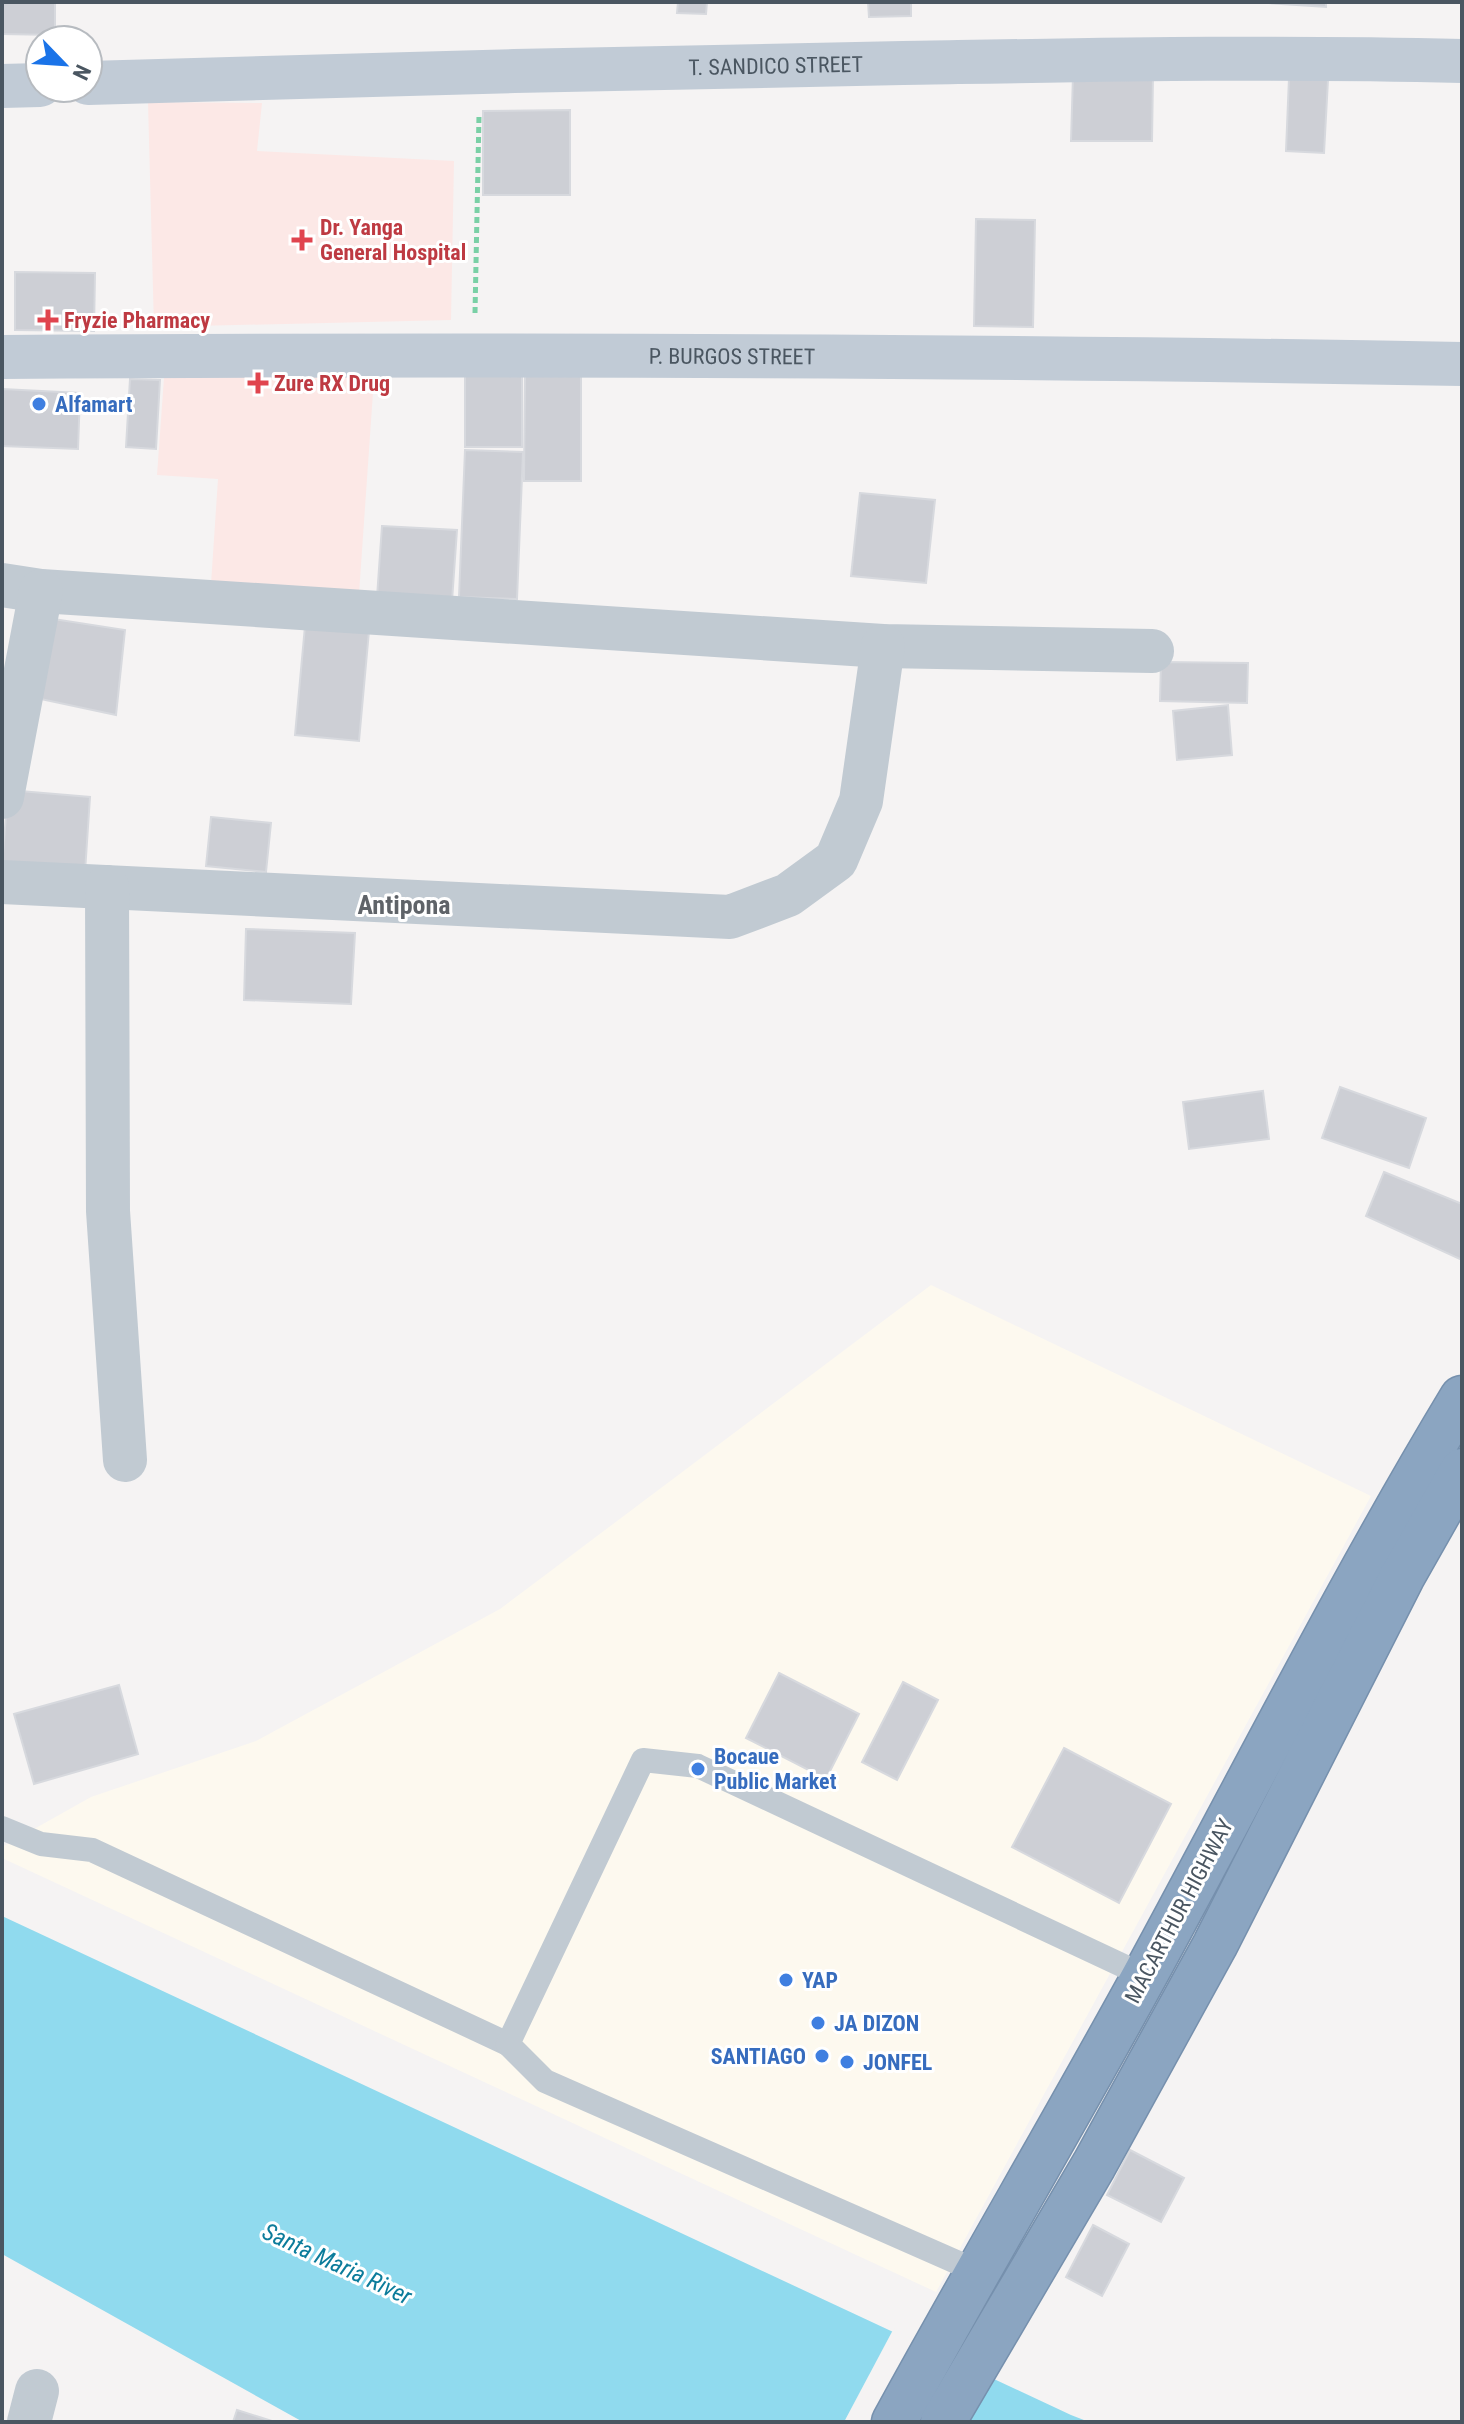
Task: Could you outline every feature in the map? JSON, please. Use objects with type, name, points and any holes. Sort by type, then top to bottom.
[{"type":"highway","name":"MACARTHUR HIGHWAY","points":[[894,2422],[1145,1976],[1429,1452],[1462,1398]]},
{"type":"highway","points":[[943,2422],[1094,2165],[1215,1945],[1402,1577],[1462,1471]]},
{"type":"street","name":"T. SANDICO STREET","points":[[104,82],[480,70],[1330,57],[1462,61]]},
{"type":"street","points":[[2,86],[24,85]]},
{"type":"street","name":"P. BURGOS STREET","points":[[2,357],[474,354],[1033,357],[1462,364]]},
{"type":"street","points":[[2,797],[22,588],[883,646],[1152,651]]},
{"type":"street","points":[[2,882],[730,917],[788,895],[836,860],[861,801],[883,646]]},
{"type":"street","points":[[107,887],[108,1211],[125,1460]]},
{"type":"lane","points":[[508,2044],[643,1760],[698,1766],[1145,1976]]},
{"type":"lane","points":[[2,1828],[41,1844],[92,1850],[508,2044],[545,2081],[979,2272]]},
{"type":"path","points":[[474,354],[480,70]]},
{"type":"shaded area","name":"Dr. Yanga General Hospital","points":[[148,102],[262,103],[257,151],[454,161],[451,320],[154,327]]},
{"type":"shaded area","points":[[165,364],[374,378],[359,594],[211,584],[218,479],[157,475]]},
{"type":"shaded area","name":"Bocaue Public Market","points":[[931,1285],[1371,1496],[936,2292],[2,1858],[2,1847],[91,1797],[256,1741],[500,1609]]},
{"type":"water","name":"Santa Maria River","points":[[2,1916],[1089,2422],[303,2422],[2,2254]]},
{"type":"pier","points":[[894,2328],[993,2374],[967,2422],[844,2422]]},
{"type":"building","points":[[2,2],[55,2],[55,24],[24,24],[24,34],[2,34]]},
{"type":"building","points":[[678,2],[707,2],[706,14],[677,13]]},
{"type":"building","points":[[868,2],[911,2],[911,16],[869,17]]},
{"type":"building","points":[[1253,2],[1326,2],[1326,7]]},
{"type":"building","points":[[1073,75],[1153,75],[1152,141],[1071,141]]},
{"type":"building","points":[[1289,78],[1328,80],[1324,153],[1286,151]]},
{"type":"building","points":[[570,110],[570,195],[483,195],[483,111]]},
{"type":"building","points":[[976,219],[1035,220],[1033,327],[974,326]]},
{"type":"building","points":[[15,272],[95,273],[94,331],[15,330]]},
{"type":"building","points":[[465,369],[522,369],[522,447],[465,447]]},
{"type":"building","points":[[525,374],[581,374],[581,481],[524,481]]},
{"type":"building","points":[[130,379],[160,380],[156,449],[126,447]]},
{"type":"building","points":[[2,389],[80,393],[78,449],[2,446]]},
{"type":"building","points":[[465,450],[523,452],[517,599],[459,597]]},
{"type":"building","points":[[860,493],[935,500],[926,583],[851,576]]},
{"type":"building","points":[[382,526],[457,530],[452,601],[377,597]]},
{"type":"building","points":[[47,618],[125,630],[116,715],[36,698]]},
{"type":"building","points":[[305,626],[369,631],[359,741],[295,735]]},
{"type":"building","points":[[1161,662],[1248,663],[1247,703],[1160,701]]},
{"type":"building","points":[[1228,705],[1232,755],[1177,760],[1173,711]]},
{"type":"building","points":[[8,790],[90,797],[85,872],[2,866]]},
{"type":"building","points":[[211,817],[271,823],[266,872],[206,866]]},
{"type":"building","points":[[246,929],[355,933],[351,1004],[244,1000]]},
{"type":"building","points":[[1340,1087],[1426,1118],[1409,1168],[1322,1138]]},
{"type":"building","points":[[1263,1091],[1269,1139],[1189,1149],[1183,1102]]},
{"type":"building","points":[[1384,1172],[1462,1204],[1462,1260],[1366,1216]]},
{"type":"building","points":[[779,1673],[859,1714],[826,1779],[746,1738]]},
{"type":"building","points":[[903,1682],[938,1700],[897,1780],[862,1762]]},
{"type":"building","points":[[119,1685],[138,1754],[34,1784],[14,1714]]},
{"type":"building","points":[[1064,1748],[1171,1804],[1119,1903],[1012,1847]]},
{"type":"building","points":[[1130,2150],[1184,2178],[1161,2222],[1107,2195]]},
{"type":"building","points":[[1093,2225],[1129,2244],[1102,2296],[1066,2277]]},
{"type":"building","points":[[237,2410],[275,2422],[233,2422]]},
{"type":"place","name":"Dr. Yanga General Hospital","points":[[302,240]]},
{"type":"place","name":"Fryzie Pharmacy","points":[[48,320]]},
{"type":"place","name":"Zure RX Drug","points":[[258,383]]},
{"type":"place","name":"Alfamart","points":[[39,404]]},
{"type":"place","name":"Bocaue Public Market","points":[[698,1769]]},
{"type":"place","name":"YAP","points":[[786,1980]]},
{"type":"place","name":"JA DIZON","points":[[818,2023]]},
{"type":"place","name":"SANTIAGO","points":[[822,2056]]},
{"type":"place","name":"JONFEL","points":[[847,2062]]},
{"type":"district","name":"Antipona","points":[[404,905]]}]
